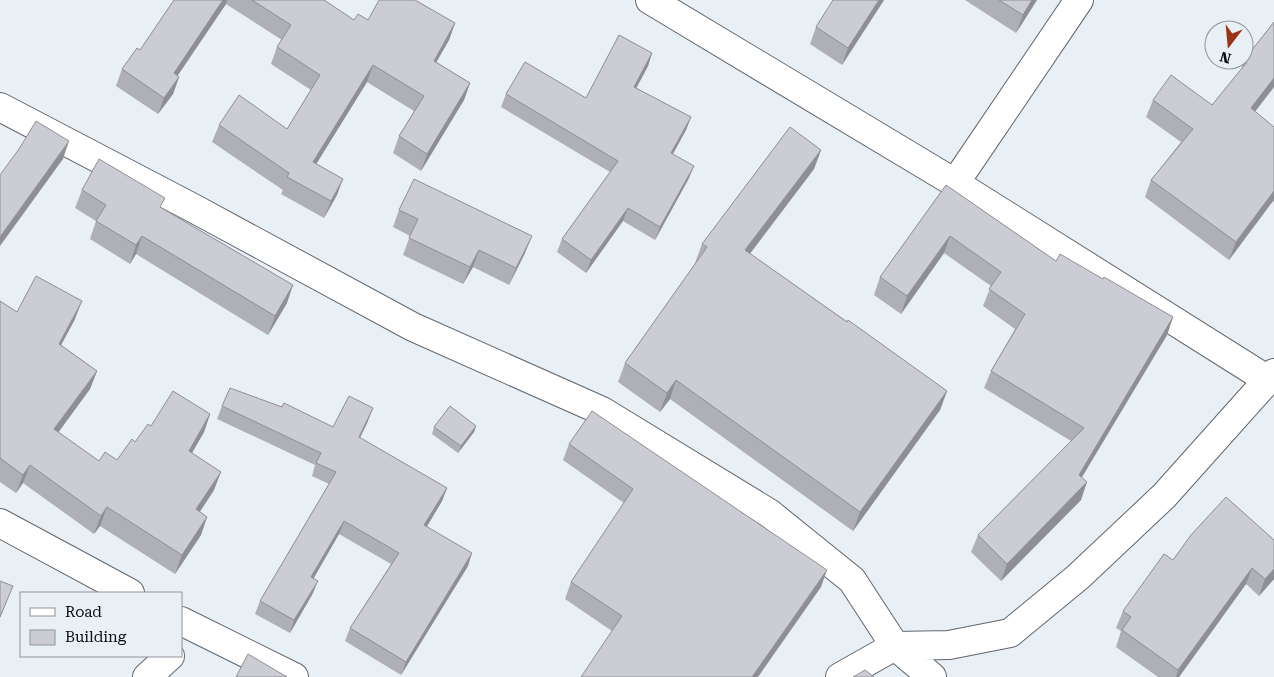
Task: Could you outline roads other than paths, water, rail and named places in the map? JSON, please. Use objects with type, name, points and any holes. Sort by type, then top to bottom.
[{"type":"street","points":[[650,0],[1271,376],[1164,496],[1078,577],[1010,632],[949,645],[895,646],[840,677]]},
{"type":"street","points":[[955,183],[1079,0]]},
{"type":"street","points":[[0,107],[193,208],[413,327],[602,410],[769,513],[852,580],[895,646],[932,677]]},
{"type":"street","points":[[0,523],[128,592]]},
{"type":"street","points":[[187,632],[294,677]]},
{"type":"street","points":[[147,677],[169,657]]}]
